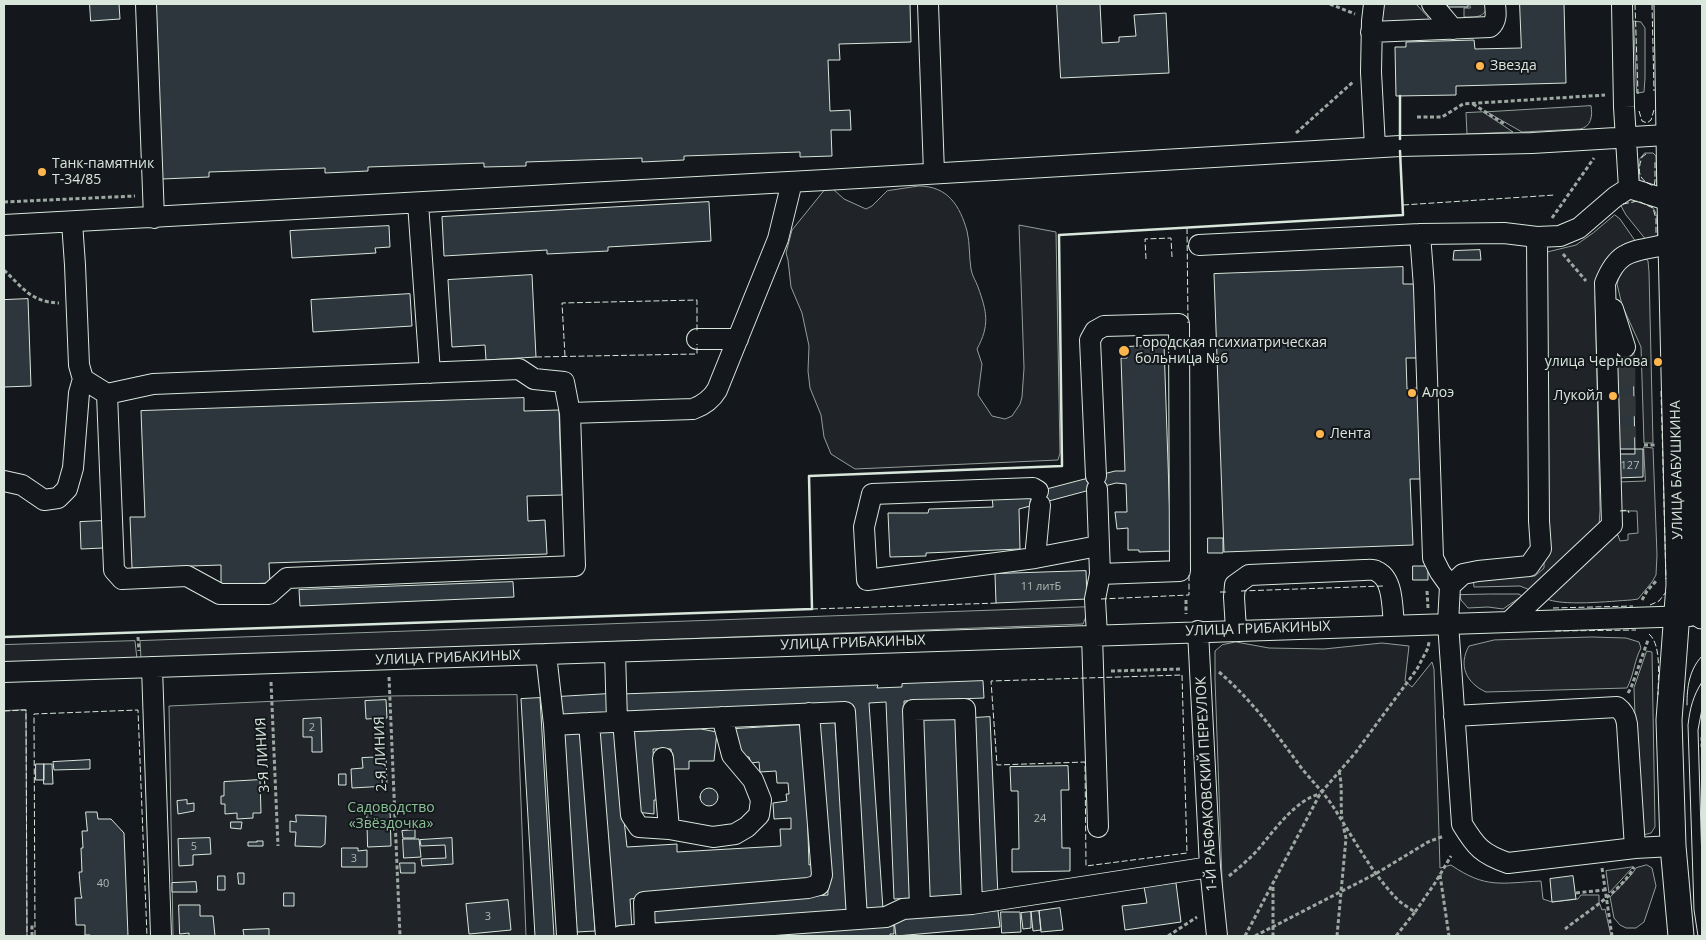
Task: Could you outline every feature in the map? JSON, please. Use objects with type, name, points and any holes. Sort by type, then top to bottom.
[{"type":"main road","name":"УЛИЦА БАБУШКИНА","points":[[1667,4],[1688,134],[1670,201],[1680,585],[1669,720],[1673,846],[1682,936]]},
{"type":"main road","name":"УЛИЦА БАБУШКИНА","points":[[1689,4],[1689,183],[1699,584],[1702,616]]},
{"type":"street","points":[[146,4],[154,218]]},
{"type":"street","points":[[928,4],[934,173]]},
{"type":"street","points":[[1432,4],[1453,29]]},
{"type":"street","points":[[1374,147],[1371,72],[1373,19],[1453,29],[1490,27],[1494,24],[1496,18],[1496,4]]},
{"type":"street","points":[[1622,4],[1624,107],[1617,139],[1629,188]]},
{"type":"street","points":[[4,225],[792,182],[1374,147],[1617,139],[1688,134]]},
{"type":"street","points":[[570,412],[693,409],[702,406],[712,399],[778,239],[792,182]]},
{"type":"street","points":[[1200,245],[1420,234],[1504,233],[1537,237],[1560,236],[1579,228],[1614,197],[1629,188],[1670,201]]},
{"type":"street","points":[[418,203],[430,372]]},
{"type":"street","points":[[4,481],[22,486],[44,500],[58,498],[67,490],[73,468],[78,402],[83,379],[79,365],[72,222]]},
{"type":"street","points":[[1420,234],[1424,287],[1433,558],[1445,579],[1462,824],[1474,844],[1490,857],[1508,864],[1635,856],[1673,846]]},
{"type":"street","points":[[1445,579],[1478,571],[1529,566],[1541,549],[1539,521],[1537,237]]},
{"type":"street","points":[[1510,621],[1612,525],[1612,439],[1606,291],[1610,271],[1623,255],[1671,243]]},
{"type":"street","points":[[1606,291],[1625,346]]},
{"type":"street","points":[[1098,827],[1093,672],[1095,599],[1100,574],[1090,340],[1095,331],[1104,326],[1179,324],[1180,571],[1100,574]]},
{"type":"street","points":[[697,339],[738,339]]},
{"type":"street","points":[[83,379],[107,394],[153,384],[519,369],[534,379],[564,382],[570,412],[575,566],[287,578],[269,594],[220,594],[187,576],[122,579],[114,570],[107,394]]},
{"type":"street","points":[[1035,558],[1039,498],[1033,488],[872,494],[864,527],[866,580],[1035,558],[1098,546]]},
{"type":"street","points":[[1236,630],[1235,585],[1249,575],[1364,570],[1376,570],[1386,578],[1390,592],[1394,625]]},
{"type":"street","name":"УЛИЦА ГРИБАКИНЫХ","points":[[4,672],[1094,635],[1192,625],[1236,630],[1702,616]]},
{"type":"street","name":"1-Й РАБФАКОВСКИЙ ПЕРЕУЛОК","points":[[1192,625],[1217,936]]},
{"type":"street","points":[[615,652],[630,815],[638,827],[669,829],[713,837],[735,834],[747,827],[759,815],[761,800],[753,780],[732,755],[722,717]]},
{"type":"street","points":[[546,654],[554,725],[567,936]]},
{"type":"street","points":[[152,667],[161,936]]},
{"type":"street","points":[[1454,716],[1617,707],[1622,710],[1626,716],[1627,724],[1635,856]]},
{"type":"street","points":[[920,907],[913,710],[965,709],[972,904]]},
{"type":"street","points":[[554,725],[845,712],[857,919]]},
{"type":"street","points":[[645,934],[644,902],[808,888],[819,885],[822,876],[809,713]]},
{"type":"street","points":[[589,723],[606,936]]},
{"type":"street","points":[[663,758],[669,829]]},
{"type":"street","points":[[621,936],[886,917],[903,909],[972,904],[1210,867]]},
{"type":"path","points":[[1330,4],[1373,19]]},
{"type":"path","points":[[1289,139],[1357,78],[1371,72]]},
{"type":"path","points":[[1417,117],[1442,117],[1463,104],[1605,95]]},
{"type":"path","points":[[1537,237],[1617,139]]},
{"type":"path","points":[[4,202],[153,196]]},
{"type":"path","points":[[1557,248],[1596,292],[1606,291]]},
{"type":"path","points":[[4,270],[33,298],[48,302],[76,303]]},
{"type":"path","points":[[1644,445],[1658,445]]},
{"type":"path","points":[[1641,603],[1647,591],[1661,575]]},
{"type":"path","points":[[1186,600],[1192,625]]},
{"type":"path","points":[[1617,707],[1631,688],[1648,640]]},
{"type":"path","points":[[1245,936],[1321,793],[1356,752],[1417,669],[1428,648],[1429,642]]},
{"type":"path","name":"2-Я ЛИНИЯ","points":[[388,660],[400,936]]},
{"type":"path","name":"3-Я ЛИНИЯ","points":[[270,664],[278,846]]},
{"type":"path","points":[[1093,672],[1212,666],[1230,681],[1258,711],[1343,823],[1377,874],[1398,900],[1415,912]]},
{"type":"path","points":[[1702,737],[1702,748]]},
{"type":"path","points":[[1337,936],[1346,838],[1340,809],[1341,780],[1339,771]]},
{"type":"path","points":[[1212,888],[1235,871],[1254,853],[1285,817],[1312,796],[1321,793]]},
{"type":"path","points":[[1255,936],[1377,874],[1428,842],[1444,836]]},
{"type":"path","points":[[1396,936],[1415,912],[1451,856]]},
{"type":"path","points":[[1565,929],[1605,899],[1631,873],[1635,856]]},
{"type":"path","points":[[1602,868],[1605,899],[1612,936]]},
{"type":"path","points":[[1440,874],[1449,936]]},
{"type":"path","points":[[1273,886],[1273,936]]},
{"type":"path","points":[[1576,894],[1604,890]]},
{"type":"path","points":[[1168,936],[1197,916]]},
{"type":"path","points":[[32,924],[32,936]]},
{"type":"green space","points":[[1382,4],[1416,4],[1428,17],[1428,20],[1378,26]]},
{"type":"green space","points":[[1470,4],[1488,4],[1485,12],[1480,16],[1464,17],[1464,8],[1470,8]]},
{"type":"green space","points":[[1634,21],[1641,22],[1645,28],[1644,92],[1637,93]]},
{"type":"green space","points":[[1591,106],[1592,114],[1589,123],[1580,129],[1522,132],[1487,112]]},
{"type":"green space","points":[[1483,112],[1513,132],[1467,134],[1466,113]]},
{"type":"green space","points":[[1645,153],[1653,153],[1656,156],[1657,189],[1639,182],[1639,160]]},
{"type":"green space","points":[[919,186],[929,187],[945,194],[961,213],[964,222],[968,236],[970,264],[986,318],[984,333],[977,349],[982,364],[978,395],[992,416],[1005,419],[1012,416],[1022,397],[1024,368],[1019,225],[1056,232],[1060,453],[1058,460],[855,469],[831,454],[824,437],[821,415],[810,388],[808,371],[809,346],[802,313],[791,287],[786,253],[792,230],[826,188],[833,189],[844,199],[866,209],[872,206],[887,191]]},
{"type":"green space","points":[[1634,199],[1647,203],[1653,208],[1657,217],[1657,238],[1647,241],[1626,215],[1620,204]]},
{"type":"green space","points":[[1615,215],[1636,242],[1625,245],[1615,251],[1608,260],[1595,296],[1599,526],[1530,590],[1520,586],[1474,587],[1473,578],[1535,576],[1544,568],[1543,253],[1576,245]]},
{"type":"green space","points":[[1645,257],[1648,261],[1649,272],[1653,443],[1644,443],[1641,347],[1622,305],[1617,284],[1626,265]]},
{"type":"green space","points":[[1644,447],[1653,448],[1657,555],[1656,575],[1652,582],[1638,599],[1574,603],[1552,601],[1545,598],[1616,535],[1618,535],[1620,541],[1628,540],[1628,534],[1638,533],[1637,511],[1619,511],[1618,482],[1645,481]]},
{"type":"green space","points":[[1519,594],[1522,596],[1503,609],[1488,607],[1468,608],[1461,600],[1460,595]]},
{"type":"green space","points":[[1090,607],[1083,624],[141,659],[140,641]]},
{"type":"green space","points":[[1592,637],[1626,638],[1639,642],[1641,648],[1627,688],[1486,692],[1473,684],[1464,667],[1464,660],[1469,646],[1494,640]]},
{"type":"green space","points":[[135,641],[137,659],[4,663],[4,645]]},
{"type":"green space","points":[[1236,642],[1269,648],[1324,649],[1382,643],[1409,646],[1405,681],[1412,687],[1432,662],[1434,669],[1440,868],[1451,865],[1474,878],[1494,883],[1541,881],[1543,899],[1552,902],[1578,899],[1581,895],[1599,895],[1599,902],[1602,910],[1605,909],[1611,936],[1224,936],[1215,651],[1222,645]]},
{"type":"green space","points":[[1647,651],[1652,652],[1655,827],[1651,833],[1643,835],[1639,832],[1634,688]]},
{"type":"green space","name":"Садоводство «Звёздочка»","points":[[517,695],[526,936],[173,936],[169,706],[389,696]]},
{"type":"green space","points":[[26,710],[27,936],[4,936],[4,711]]},
{"type":"green space","points":[[1647,865],[1652,868],[1656,886],[1644,922],[1636,928],[1626,928],[1620,925],[1614,918],[1610,897],[1636,868]]},
{"type":"green space","points":[[1633,867],[1609,893],[1606,871]]},
{"type":"building","points":[[90,4],[119,4],[120,19],[91,21]]},
{"type":"building","points":[[156,4],[910,4],[911,42],[839,44],[840,60],[828,60],[830,111],[850,110],[851,130],[831,130],[832,156],[800,157],[800,152],[684,156],[684,160],[642,162],[642,158],[526,162],[526,166],[484,167],[484,163],[368,167],[368,171],[325,173],[325,168],[209,172],[209,177],[162,179]]},
{"type":"building","points":[[1057,4],[1100,4],[1102,43],[1119,42],[1119,37],[1136,36],[1134,15],[1166,13],[1169,73],[1061,78]]},
{"type":"building","points":[[1448,4],[1468,4],[1468,7],[1448,7]]},
{"type":"building","name":"Звезда","points":[[1520,4],[1564,4],[1566,83],[1456,86],[1456,95],[1396,96],[1395,47],[1406,47],[1406,42],[1474,40],[1475,49],[1521,48]]},
{"type":"building","points":[[709,202],[711,241],[608,247],[608,251],[547,254],[547,250],[444,256],[442,217]]},
{"type":"building","points":[[389,226],[390,247],[375,248],[376,253],[292,258],[290,231]]},
{"type":"building","points":[[1480,250],[1481,260],[1453,260],[1454,251]]},
{"type":"building","name":"Лента","points":[[1403,267],[1403,284],[1415,284],[1417,358],[1406,358],[1407,389],[1418,388],[1421,479],[1410,479],[1413,545],[1224,552],[1214,274]]},
{"type":"building","points":[[532,275],[536,357],[486,360],[485,345],[452,347],[448,280]]},
{"type":"building","points":[[410,294],[412,326],[313,332],[311,300]]},
{"type":"building","points":[[28,299],[31,386],[4,387],[4,300]]},
{"type":"building","points":[[1164,345],[1171,551],[1139,552],[1139,550],[1128,550],[1128,528],[1117,529],[1115,512],[1127,512],[1126,484],[1116,483],[1019,509],[1020,549],[926,553],[926,556],[890,557],[888,513],[928,513],[929,509],[993,507],[992,497],[1016,497],[1115,471],[1125,471],[1121,358],[1127,358],[1126,347]]},
{"type":"building","points":[[1633,346],[1635,454],[1615,454],[1612,347]]},
{"type":"building","points":[[524,398],[524,411],[559,410],[562,495],[527,496],[528,521],[545,520],[547,554],[269,563],[270,583],[221,585],[221,565],[132,568],[130,517],[145,517],[141,411]]},
{"type":"building","points":[[1617,449],[1643,449],[1643,477],[1618,478]]},
{"type":"building","points":[[102,521],[103,548],[81,549],[80,522]]},
{"type":"building","points":[[1208,538],[1223,538],[1223,553],[1208,553]]},
{"type":"building","points":[[1413,566],[1428,566],[1428,580],[1413,580]]},
{"type":"building","points":[[1086,571],[1087,599],[996,603],[995,574]]},
{"type":"building","points":[[513,582],[514,597],[300,606],[299,590]]},
{"type":"building","points":[[983,681],[984,698],[904,701],[911,898],[894,899],[886,702],[869,703],[883,909],[859,911],[842,704],[622,713],[621,694],[878,685],[877,688],[902,687],[902,684]]},
{"type":"building","points":[[608,694],[610,716],[558,720],[557,697]]},
{"type":"building","points":[[540,698],[554,936],[535,936],[521,699]]},
{"type":"building","points":[[386,700],[387,718],[366,719],[365,701]]},
{"type":"building","points":[[956,717],[962,897],[928,898],[922,719]]},
{"type":"building","points":[[990,717],[998,896],[981,897],[973,718]]},
{"type":"building","points":[[321,718],[322,752],[312,752],[312,737],[303,737],[303,719]]},
{"type":"building","points":[[835,722],[848,911],[763,918],[650,923],[649,908],[828,895],[820,748],[814,723]]},
{"type":"building","points":[[801,725],[807,802],[809,865],[814,864],[815,880],[630,899],[632,928],[615,929],[597,731],[614,730],[627,847],[677,844],[677,852],[781,846],[780,829],[791,829],[791,818],[774,819],[773,803],[787,801],[786,794],[789,794],[788,783],[777,783],[776,771],[760,772],[759,762],[751,763],[749,757],[741,756],[735,729]]},
{"type":"building","points":[[701,729],[717,732],[714,761],[689,761],[689,769],[672,769],[671,749],[653,749],[655,784],[661,784],[662,800],[654,800],[654,814],[636,812],[631,732]]},
{"type":"building","points":[[581,731],[595,931],[577,932],[563,732]]},
{"type":"building","points":[[386,757],[387,786],[352,788],[351,769],[363,768],[362,758]]},
{"type":"building","points":[[90,760],[90,769],[54,770],[53,762]]},
{"type":"building","points":[[36,764],[44,764],[44,780],[36,780]]},
{"type":"building","points":[[44,764],[52,764],[53,784],[44,784]]},
{"type":"building","points":[[1068,766],[1069,790],[1061,790],[1062,848],[1070,848],[1070,871],[1012,872],[1012,849],[1019,849],[1018,791],[1011,791],[1010,767]]},
{"type":"building","points":[[339,774],[346,774],[346,785],[339,785]]},
{"type":"building","points":[[260,780],[261,813],[253,813],[253,818],[237,819],[237,813],[225,814],[225,804],[221,804],[221,796],[224,796],[224,782]]},
{"type":"building","points":[[709,788],[715,791],[718,797],[715,803],[709,806],[703,803],[700,797],[703,791]]},
{"type":"building","points":[[187,800],[187,804],[194,803],[194,811],[178,814],[177,801]]},
{"type":"building","points":[[367,809],[390,809],[391,846],[368,847]]},
{"type":"building","points":[[86,812],[97,812],[98,819],[111,819],[124,833],[128,936],[85,935],[85,925],[76,925],[75,898],[82,898],[79,872],[82,872],[82,831],[87,831]]},
{"type":"building","points":[[296,815],[326,816],[325,844],[321,847],[295,846],[296,832],[290,832],[290,821],[296,822]]},
{"type":"building","points":[[231,822],[242,822],[241,829],[231,828]]},
{"type":"building","points":[[415,830],[415,838],[403,838],[402,831]]},
{"type":"building","points":[[210,838],[211,854],[193,855],[193,865],[179,866],[178,839]]},
{"type":"building","points":[[452,838],[453,864],[422,866],[421,859],[446,858],[445,845],[421,846],[420,840]]},
{"type":"building","points":[[403,839],[419,839],[421,857],[404,858]]},
{"type":"building","points":[[263,841],[263,846],[248,846],[248,842]]},
{"type":"building","points":[[342,848],[358,848],[358,851],[367,850],[367,867],[342,867]]},
{"type":"building","points":[[400,863],[415,863],[415,873],[401,873]]},
{"type":"building","points":[[238,873],[244,873],[244,884],[239,884]]},
{"type":"building","points":[[218,876],[225,876],[225,890],[218,890]]},
{"type":"building","points":[[1573,876],[1576,899],[1552,902],[1550,879]]},
{"type":"building","points":[[196,882],[197,892],[172,892],[172,883]]},
{"type":"building","points":[[1176,883],[1181,922],[1125,930],[1122,906],[1147,903],[1144,887]]},
{"type":"building","points":[[284,893],[294,893],[294,906],[284,906]]},
{"type":"building","points":[[508,900],[511,930],[469,934],[466,904]]},
{"type":"building","points":[[179,905],[200,905],[200,916],[213,916],[215,936],[189,936],[189,933],[180,934]]},
{"type":"building","points":[[1060,908],[1063,930],[1041,932],[1039,911]]},
{"type":"building","points":[[998,911],[1000,927],[896,936],[894,920]]},
{"type":"building","points":[[1039,911],[1041,930],[1033,931],[1031,912]]},
{"type":"building","points":[[1001,912],[1020,912],[1021,932],[1002,933]]},
{"type":"building","points":[[1031,912],[1031,928],[1023,929],[1021,913]]},
{"type":"building","points":[[894,926],[894,934],[890,934],[890,936],[747,936],[747,934]]},
{"type":"building","points":[[269,929],[269,936],[244,936],[243,930]]},
{"type":"tunnel","points":[[1614,440],[1626,432],[1625,347]]},
{"type":"tram line","points":[[1687,705],[1690,679],[1694,667],[1702,656]]},
{"type":"tram line","points":[[1698,936],[1694,910],[1688,725],[1692,702],[1702,682]]},
{"type":"tram line","points":[[1702,709],[1698,730],[1702,863]]},
{"type":"fence","points":[[1635,4],[1638,94]]},
{"type":"fence","points":[[1652,4],[1654,91]]},
{"type":"fence","points":[[1639,111],[1642,121],[1647,123],[1651,120],[1654,110]]},
{"type":"fence","points":[[1646,154],[1642,157],[1639,171],[1642,178],[1654,186],[1655,160]]},
{"type":"fence","points":[[1702,176],[1702,187]]},
{"type":"fence","points":[[1403,205],[1555,195]]},
{"type":"fence","points":[[1623,204],[1638,201],[1653,208],[1656,219],[1656,235]]},
{"type":"fence","points":[[1187,228],[1188,323]]},
{"type":"fence","points":[[1146,259],[1145,239],[1171,238],[1172,257]]},
{"type":"fence","points":[[565,356],[562,303],[697,300],[697,331]]},
{"type":"fence","points":[[536,357],[697,354],[697,344]]},
{"type":"fence","points":[[1661,391],[1666,579]]},
{"type":"fence","points":[[1620,511],[1628,510],[1629,513]]},
{"type":"fence","points":[[1101,599],[1189,595],[1189,573]]},
{"type":"fence","points":[[1241,591],[1383,586]]},
{"type":"fence","points":[[1220,592],[1228,592]]},
{"type":"fence","points":[[1650,605],[1659,601],[1666,592]]},
{"type":"fence","points":[[812,609],[999,603]]},
{"type":"fence","points":[[1553,608],[1633,606]]},
{"type":"fence","points":[[1555,631],[1636,630]]},
{"type":"fence","points":[[1649,634],[1653,639],[1658,654],[1658,695]]},
{"type":"fence","points":[[1182,675],[1187,853],[1086,866],[1085,762],[997,765],[991,681],[1182,675]]},
{"type":"fence","points":[[4,711],[26,710],[27,936]]},
{"type":"fence","points":[[35,936],[34,714],[138,710],[147,936]]},
{"type":"wall","points":[[1400,96],[1400,139]]},
{"type":"wall","points":[[4,637],[812,609],[809,476],[1062,466],[1059,235],[1403,215],[1400,151]]},
{"type":"place","name":"Звезда","points":[[1480,66]]},
{"type":"place","name":"Танк-памятник Т-34/85","points":[[42,172]]},
{"type":"place","name":"Городская психиатрическая больница №6","points":[[1124,351]]},
{"type":"place","name":"улица Чернова","points":[[1658,362]]},
{"type":"place","name":"Алоэ","points":[[1412,393]]},
{"type":"place","name":"Лукойл","points":[[1613,396]]},
{"type":"place","name":"Лента","points":[[1320,434]]}]
